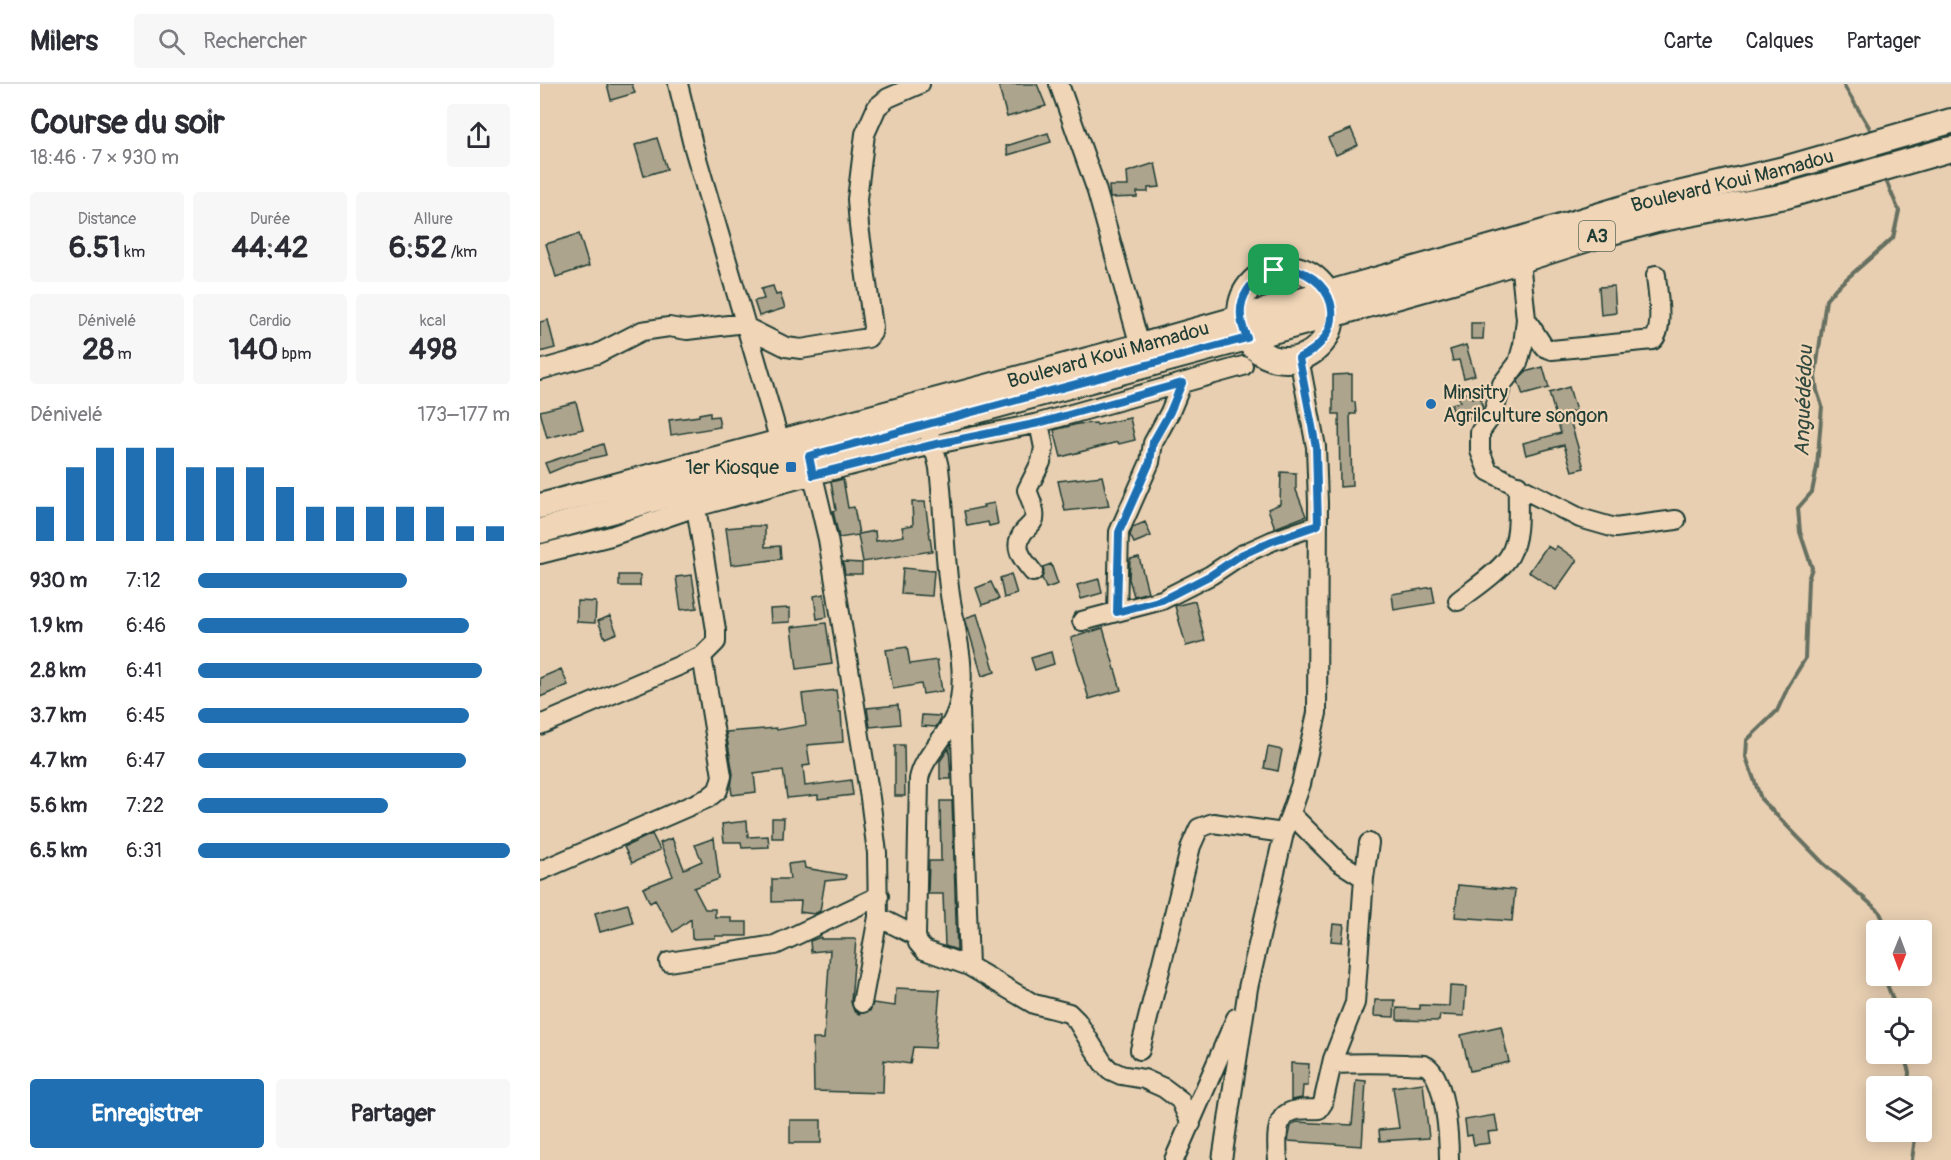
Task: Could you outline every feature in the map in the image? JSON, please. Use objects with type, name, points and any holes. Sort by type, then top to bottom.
[{"type":"main road","name":"Boulevard Koui Mamadou","points":[[540,531],[930,435],[1243,328],[1330,304],[1640,203],[1780,170],[1951,121]]},
{"type":"main road","name":"Boulevard Koui Mamadou","points":[[1330,304],[1520,261],[1597,236],[1657,220],[1786,196],[1951,149]]},
{"type":"main road","points":[[1290,268],[1305,272],[1318,281],[1330,304],[1330,329],[1323,342],[1312,352],[1299,358],[1284,360],[1270,357],[1257,350],[1243,328],[1242,302],[1248,287],[1260,276],[1274,270],[1290,268]]},
{"type":"main road","name":"Boulevard Koui Mamadou","points":[[540,506],[1140,346],[1243,328]]},
{"type":"street","points":[[678,84],[696,156],[780,442]]},
{"type":"street","points":[[540,370],[597,354],[642,331],[669,327],[687,330],[746,325],[786,347],[801,349],[868,338],[873,333],[873,327],[857,199],[865,134],[878,107],[888,98],[920,84]]},
{"type":"street","points":[[1059,84],[1096,188],[1140,346]]},
{"type":"street","points":[[1520,261],[1526,320],[1523,345],[1518,363],[1502,384],[1493,414],[1480,432],[1479,444],[1482,459],[1488,471],[1580,518],[1615,528],[1676,520]]},
{"type":"street","points":[[1526,320],[1544,347],[1552,350],[1653,340],[1659,335],[1660,325],[1656,275]]},
{"type":"street","points":[[1222,1160],[1248,988],[1284,833],[1317,713],[1316,447],[1299,358]]},
{"type":"street","points":[[969,966],[960,700],[961,669],[958,635],[950,596],[938,466],[930,435],[1039,423],[1244,366]]},
{"type":"street","points":[[1117,612],[1119,532],[1150,462],[1153,442],[1170,412],[1182,383]]},
{"type":"street","points":[[1033,572],[1022,560],[1018,540],[1035,516],[1028,490],[1041,462],[1044,448],[1039,423]]},
{"type":"street","points":[[540,554],[611,536],[811,466],[828,539],[877,853],[878,917],[862,1003]]},
{"type":"street","points":[[1458,601],[1503,565],[1510,555],[1516,536],[1518,485]]},
{"type":"street","points":[[540,725],[702,656],[716,642],[696,507]]},
{"type":"street","points":[[1082,621],[1162,600],[1211,575],[1241,555],[1318,525]]},
{"type":"street","points":[[540,871],[708,798],[718,790],[722,776],[702,656]]},
{"type":"street","points":[[960,700],[951,727],[921,769],[919,779],[916,936],[918,943],[924,950],[969,966],[1034,1004],[1069,1013],[1077,1021],[1103,1063],[1121,1075],[1144,1078],[1164,1088],[1180,1100],[1191,1124]]},
{"type":"street","points":[[1291,814],[1339,862],[1364,878]]},
{"type":"street","points":[[1140,1050],[1191,846],[1199,828],[1213,823],[1284,833]]},
{"type":"street","points":[[1278,1160],[1276,1143],[1284,1116],[1288,1112],[1319,1109],[1323,1103],[1332,1064],[1355,1003],[1364,878],[1369,843]]},
{"type":"street","points":[[669,962],[775,945],[879,896]]},
{"type":"street","points":[[878,917],[916,936]]},
{"type":"street","points":[[1174,1160],[1248,988]]},
{"type":"street","points":[[1332,1064],[1425,1065],[1436,1076],[1440,1090],[1448,1127],[1449,1160]]},
{"type":"building","points":[[607,84],[632,84],[635,93],[611,100]]},
{"type":"building","points":[[998,84],[1037,84],[1046,106],[1007,117]]},
{"type":"building","points":[[1351,129],[1358,145],[1336,155],[1328,138]]},
{"type":"building","points":[[1048,133],[1051,142],[1008,155],[1006,146]]},
{"type":"building","points":[[657,138],[667,169],[644,176],[635,145]]},
{"type":"building","points":[[1155,163],[1160,187],[1148,188],[1148,192],[1137,192],[1137,197],[1110,198],[1109,186],[1128,186],[1127,172]]},
{"type":"building","points":[[579,234],[589,266],[556,277],[546,244]]},
{"type":"building","points":[[773,286],[776,295],[780,294],[785,308],[759,316],[754,301],[764,299],[761,289]]},
{"type":"building","points":[[1614,286],[1616,313],[1601,315],[1599,287]]},
{"type":"building","points":[[548,320],[555,348],[540,352],[540,322]]},
{"type":"building","points":[[1471,323],[1484,323],[1483,339],[1471,339]]},
{"type":"building","points":[[1466,345],[1475,375],[1464,378],[1459,360],[1453,361],[1450,350]]},
{"type":"building","points":[[1543,367],[1549,388],[1523,395],[1518,381],[1525,372]]},
{"type":"building","points":[[1352,374],[1352,402],[1355,402],[1356,414],[1350,414],[1352,486],[1340,487],[1339,414],[1333,414],[1333,375]]},
{"type":"building","points":[[1569,387],[1576,411],[1568,413],[1584,468],[1572,471],[1564,445],[1526,455],[1523,443],[1561,433],[1549,393]]},
{"type":"building","points":[[1470,392],[1472,398],[1480,396],[1483,409],[1477,416],[1457,422],[1451,404],[1460,402],[1458,395]]},
{"type":"building","points":[[576,402],[583,429],[547,438],[540,411]]},
{"type":"building","points":[[710,412],[710,417],[718,416],[720,427],[671,435],[669,420],[699,416],[699,414]]},
{"type":"building","points":[[1130,418],[1135,440],[1119,444],[1118,442],[1061,457],[1054,430],[1078,424],[1096,423],[1097,425]]},
{"type":"building","points":[[603,444],[606,455],[575,462],[549,473],[545,463]]},
{"type":"building","points":[[1281,472],[1296,473],[1296,490],[1306,516],[1275,528],[1268,509],[1280,504]]},
{"type":"building","points":[[1102,476],[1109,506],[1065,511],[1058,481]]},
{"type":"building","points":[[843,479],[848,508],[854,507],[859,534],[875,531],[876,541],[904,536],[902,527],[913,525],[912,502],[925,502],[932,551],[863,562],[858,535],[839,538],[833,511],[836,510],[831,482]]},
{"type":"building","points":[[994,503],[998,524],[989,526],[988,522],[967,526],[964,511]]},
{"type":"building","points":[[1145,522],[1151,536],[1134,543],[1130,535],[1133,527]]},
{"type":"building","points":[[765,526],[765,547],[780,546],[781,559],[731,565],[726,528]]},
{"type":"building","points":[[1547,546],[1554,550],[1557,546],[1577,560],[1556,590],[1529,572]]},
{"type":"building","points":[[1139,557],[1148,592],[1134,596],[1129,579],[1130,559]]},
{"type":"building","points":[[843,562],[862,563],[862,574],[845,574]]},
{"type":"building","points":[[1051,564],[1058,584],[1046,588],[1042,578],[1043,567]]},
{"type":"building","points":[[903,568],[934,571],[932,596],[901,594]]},
{"type":"building","points":[[1011,574],[1017,594],[1004,598],[1000,578]]},
{"type":"building","points":[[619,575],[640,575],[640,586],[619,586]]},
{"type":"building","points":[[692,575],[697,608],[681,610],[676,577]]},
{"type":"building","points":[[1099,579],[1102,593],[1081,599],[1077,585]]},
{"type":"building","points":[[991,582],[999,599],[982,605],[976,588]]},
{"type":"building","points":[[1432,587],[1435,603],[1394,610],[1392,594]]},
{"type":"building","points":[[824,594],[827,617],[817,619],[814,596]]},
{"type":"building","points":[[577,601],[596,602],[595,623],[577,622]]},
{"type":"building","points":[[1195,601],[1205,641],[1186,646],[1175,606]]},
{"type":"building","points":[[790,608],[790,622],[771,623],[770,609]]},
{"type":"building","points":[[977,614],[995,672],[982,676],[965,618]]},
{"type":"building","points":[[610,616],[617,633],[605,638],[598,621]]},
{"type":"building","points":[[826,623],[832,664],[797,669],[792,627]]},
{"type":"building","points":[[1103,628],[1121,690],[1089,699],[1071,638]]},
{"type":"building","points":[[907,647],[910,664],[937,660],[942,691],[923,694],[921,684],[893,689],[886,650]]},
{"type":"building","points":[[1051,652],[1054,664],[1035,670],[1031,658]]},
{"type":"building","points":[[561,669],[568,685],[540,697],[540,678]]},
{"type":"building","points":[[836,690],[839,712],[841,712],[843,742],[807,745],[810,765],[803,766],[805,786],[851,780],[853,795],[818,799],[818,795],[787,798],[783,770],[754,774],[756,792],[732,795],[733,774],[726,732],[776,728],[777,730],[806,725],[802,694]]},
{"type":"building","points":[[898,705],[900,724],[870,727],[867,708]]},
{"type":"building","points":[[922,715],[940,716],[940,720],[936,727],[921,726]]},
{"type":"building","points":[[895,745],[904,745],[905,796],[895,796]]},
{"type":"building","points":[[1268,747],[1282,750],[1278,771],[1264,768]]},
{"type":"building","points":[[949,748],[951,779],[940,779],[940,761]]},
{"type":"building","points":[[940,801],[952,801],[957,950],[945,946],[943,894],[928,894],[929,861],[941,861]]},
{"type":"building","points":[[772,818],[784,818],[783,838],[772,838]]},
{"type":"building","points":[[747,821],[748,837],[768,836],[769,847],[742,848],[741,842],[724,842],[722,824]]},
{"type":"building","points":[[652,834],[660,850],[632,863],[624,847]]},
{"type":"building","points":[[672,838],[684,869],[702,861],[695,845],[714,838],[719,879],[694,888],[705,909],[715,909],[715,917],[731,917],[731,922],[747,922],[747,936],[692,939],[691,919],[673,932],[655,900],[650,903],[643,888],[673,876],[660,843]]},
{"type":"building","points":[[804,862],[805,868],[846,875],[845,879],[825,881],[820,911],[814,914],[800,912],[801,901],[772,902],[772,879],[790,879],[788,864]]},
{"type":"building","points":[[1458,885],[1515,890],[1512,921],[1455,917]]},
{"type":"building","points":[[628,904],[633,923],[600,932],[595,913]]},
{"type":"building","points":[[1333,924],[1344,925],[1342,942],[1331,941]]},
{"type":"building","points":[[821,937],[821,939],[856,939],[851,1002],[854,1011],[859,1014],[870,1011],[873,1003],[895,1006],[896,988],[940,990],[935,1048],[913,1047],[910,1064],[884,1060],[883,1093],[814,1091],[813,1039],[824,1039],[830,950],[811,952],[810,941]]},
{"type":"building","points":[[1450,986],[1466,987],[1464,1016],[1440,1015],[1439,1021],[1397,1020],[1397,1008],[1420,1009],[1420,1005],[1449,1006]]},
{"type":"building","points":[[1375,1000],[1395,1000],[1394,1017],[1374,1016]]},
{"type":"building","points":[[1501,1026],[1509,1062],[1470,1071],[1461,1035]]},
{"type":"building","points":[[1291,1063],[1309,1064],[1308,1086],[1303,1086],[1302,1098],[1291,1100]]},
{"type":"building","points":[[1356,1080],[1366,1081],[1362,1146],[1288,1141],[1291,1126],[1296,1122],[1352,1125]]},
{"type":"building","points":[[1423,1083],[1429,1138],[1380,1141],[1379,1130],[1399,1128],[1393,1087]]},
{"type":"building","points":[[1495,1115],[1498,1131],[1488,1132],[1490,1143],[1474,1145],[1472,1135],[1467,1136],[1465,1120]]},
{"type":"building","points":[[790,1120],[821,1120],[821,1143],[790,1143]]},
{"type":"waterway","name":"Anguédédou","points":[[1843,84],[1872,136]]},
{"type":"waterway","name":"Anguédédou","points":[[1883,920],[1879,911],[1823,863],[1761,799],[1746,757],[1747,740],[1777,711],[1805,659],[1808,580],[1812,568],[1800,532],[1798,508],[1812,492],[1817,467],[1822,406],[1815,377],[1826,300],[1836,288],[1893,238],[1899,211],[1885,178]]},
{"type":"waterway","name":"Anguédédou","points":[[1888,986],[1892,998]]},
{"type":"waterway","name":"Anguédédou","points":[[1906,1064],[1909,1076]]},
{"type":"waterway","name":"Anguédédou","points":[[1912,1160],[1914,1142]]},
{"type":"place","name":"Minsitry Agrilculture songon","points":[[1431,404]]},
{"type":"place","name":"1er Kiosque","points":[[791,467]]},
{"type":"route","points":[[1290,268],[1305,272],[1318,281],[1328,294],[1331,304],[1330,329],[1323,342],[1312,352],[1299,358],[1316,447],[1318,525],[1241,555],[1211,575],[1162,600],[1117,612],[1119,532],[1150,462],[1153,442],[1170,412],[1182,383],[1039,423],[932,445],[813,475],[809,456],[1247,338],[1240,317],[1242,302],[1248,287],[1260,276],[1274,270],[1290,268]]}]
